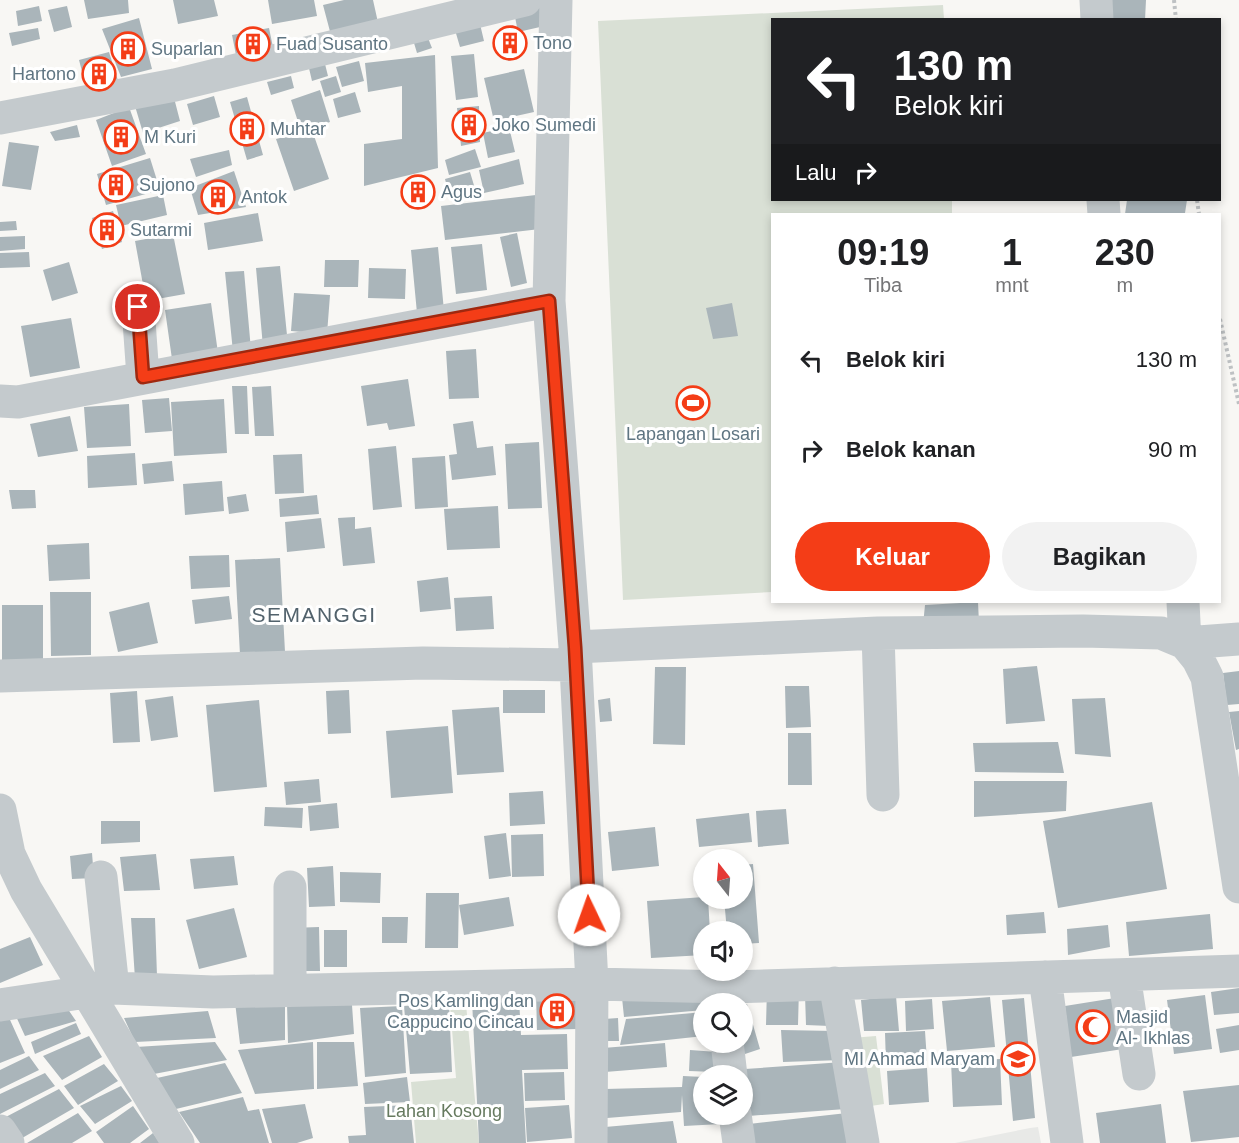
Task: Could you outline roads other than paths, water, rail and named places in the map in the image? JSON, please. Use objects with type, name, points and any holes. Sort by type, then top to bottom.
[{"type":"street","points":[[0,118],[175,85],[525,0]]},
{"type":"street","points":[[556,0],[549,301],[575,656],[592,984],[591,1143]]},
{"type":"street","points":[[1096,0],[1097,18]]},
{"type":"street","points":[[0,401],[18,402],[549,301]]},
{"type":"street","points":[[138,307],[143,377]]},
{"type":"street","points":[[1183,603],[1185,644]]},
{"type":"street","points":[[878,633],[883,795]]},
{"type":"street","points":[[0,676],[575,656],[878,633],[1161,633],[1185,644],[1207,677],[1239,887]]},
{"type":"street","points":[[1185,644],[1239,639]]},
{"type":"street","points":[[0,810],[9,854],[26,890],[101,990],[178,1143]]},
{"type":"street","points":[[101,877],[101,990]]},
{"type":"street","points":[[290,887],[290,990]]},
{"type":"street","points":[[747,993],[835,983],[1239,971]]},
{"type":"street","points":[[1124,975],[1139,1074]]},
{"type":"street","points":[[1045,977],[1067,1143]]},
{"type":"street","points":[[835,983],[863,1143]]},
{"type":"street","points":[[0,1005],[101,990],[213,992],[592,984],[704,993]]},
{"type":"street","points":[[737,1125],[739,1143]]},
{"type":"street","points":[[0,1131],[9,1143]]},
{"type":"place","name":"Tono","points":[[510,43]]},
{"type":"place","name":"Fuad Susanto","points":[[253,44]]},
{"type":"place","name":"Suparlan","points":[[128,49]]},
{"type":"place","name":"Hartono","points":[[99,74]]},
{"type":"place","name":"Joko Sumedi","points":[[469,125]]},
{"type":"place","name":"Muhtar","points":[[247,129]]},
{"type":"place","name":"M Kuri","points":[[121,137]]},
{"type":"place","name":"Sujono","points":[[116,185]]},
{"type":"place","name":"Agus","points":[[418,192]]},
{"type":"place","name":"Antok","points":[[218,197]]},
{"type":"place","name":"Sutarmi","points":[[107,230]]},
{"type":"place","name":"Lapangan Losari","points":[[693,403]]},
{"type":"place","name":"Pos Kamling dan Cappucino Cincau","points":[[557,1011]]},
{"type":"place","name":"Masjid Al- Ikhlas","points":[[1093,1027]]},
{"type":"place","name":"MI Ahmad Maryam","points":[[1018,1059]]},
{"type":"district","name":"SEMANGGI","points":[[314,615]]},
{"type":"park label","name":"Lahan Kosong","points":[[444,1111]]}]
